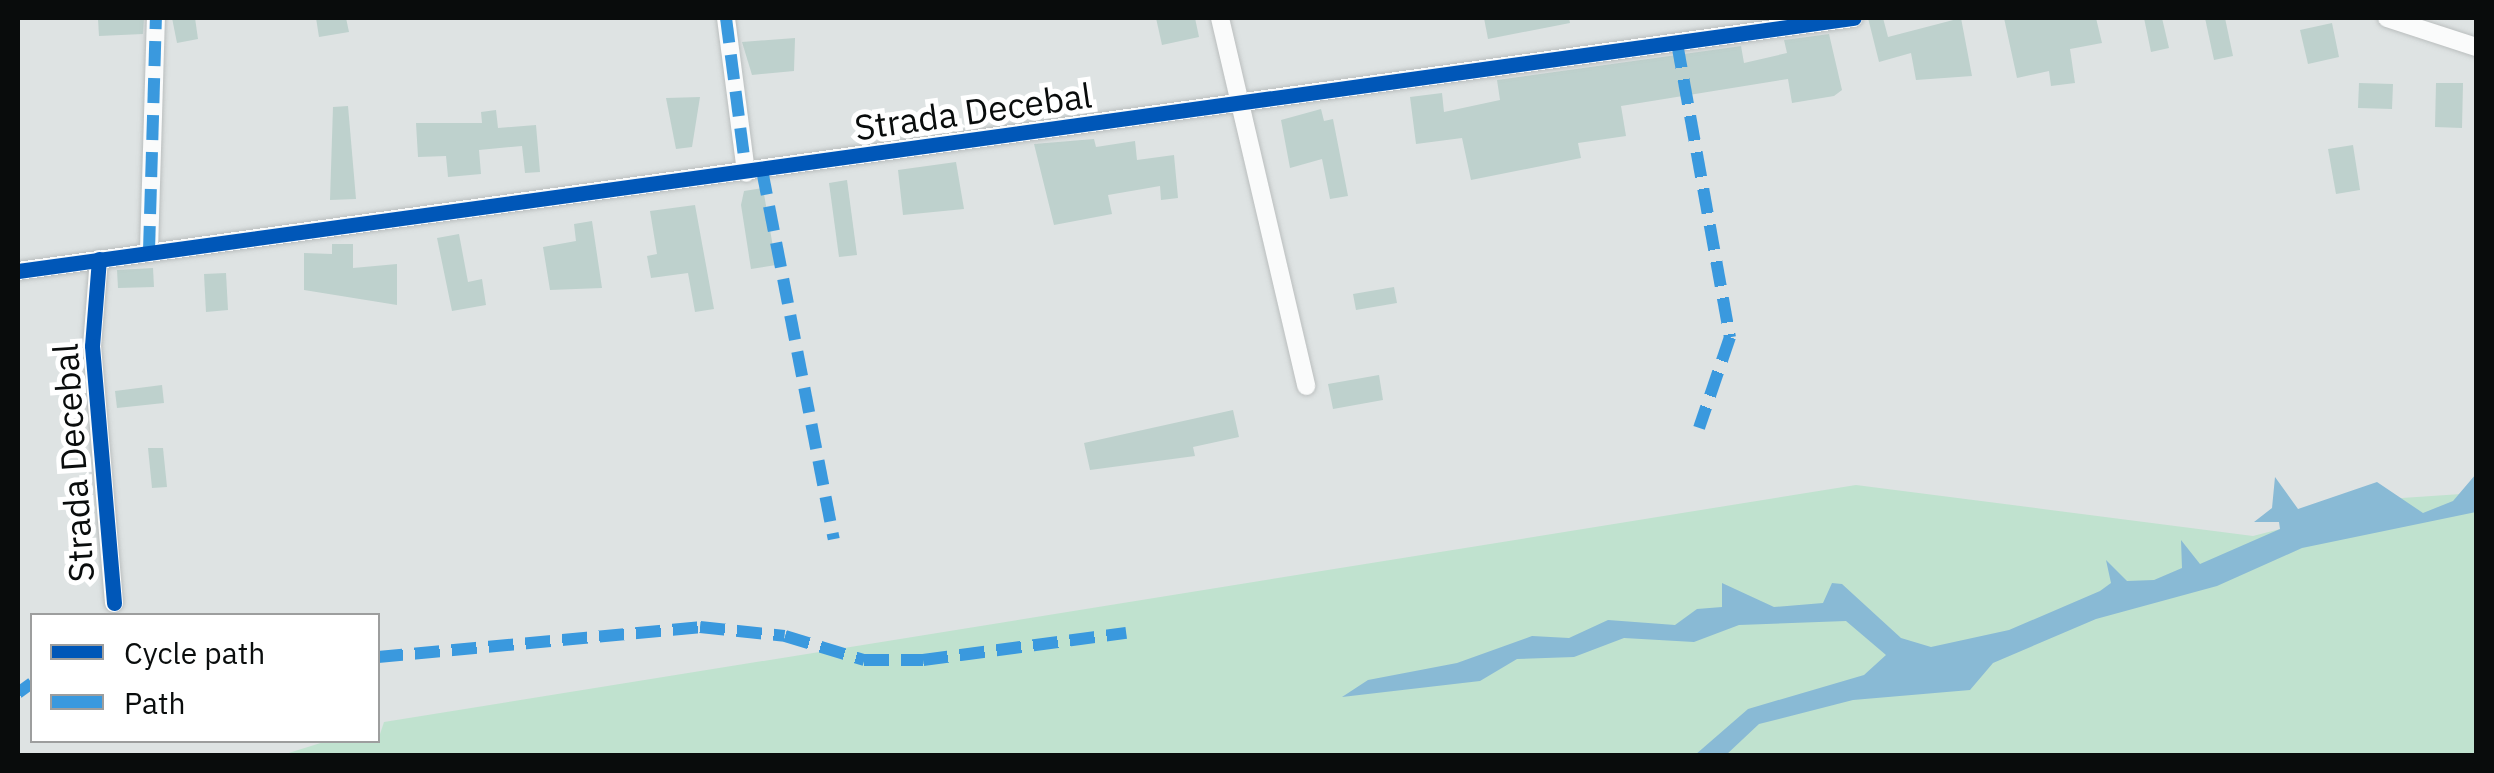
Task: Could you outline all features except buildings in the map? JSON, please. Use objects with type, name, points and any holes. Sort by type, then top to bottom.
[{"type":"street","points":[[149,251],[156,18]]},
{"type":"street","points":[[726,18],[746,173]]},
{"type":"street","points":[[1220,18],[1306,386]]},
{"type":"street","name":"Strada Decebal","points":[[18,271],[1854,18]]},
{"type":"street","points":[[2386,18],[2476,48]]},
{"type":"street","name":"Strada Decebal","points":[[99,259],[92,346],[114,603]]},
{"type":"green space","points":[[1856,485],[2253,536],[2402,498],[2476,493],[2476,755],[279,756],[321,743],[380,743],[384,722]]},
{"type":"water","points":[[2476,474],[2476,512],[2302,548],[2217,586],[2096,619],[1993,663],[1970,690],[1853,700],[1759,724],[1726,755],[1695,755],[1748,709],[1864,675],[1886,655],[1846,621],[1739,625],[1694,642],[1624,638],[1574,657],[1517,659],[1480,681],[1342,697],[1368,680],[1457,663],[1532,636],[1569,638],[1608,620],[1675,625],[1697,609],[1722,607],[1722,583],[1774,607],[1823,603],[1832,583],[1842,584],[1901,638],[1931,647],[2009,630],[2100,591],[2111,583],[2106,560],[2127,581],[2154,580],[2182,568],[2181,540],[2200,564],[2280,529],[2279,522],[2254,522],[2272,508],[2275,477],[2298,509],[2377,482],[2423,513],[2453,501]]},
{"type":"marked path","points":[[149,251],[156,18]]},
{"type":"marked path","points":[[726,18],[746,173]]},
{"type":"marked path","points":[[1677,43],[1730,337],[1699,428]]},
{"type":"marked path","points":[[762,170],[834,539]]},
{"type":"marked path","points":[[380,657],[700,627],[785,636],[864,660],[923,660],[1126,633]]},
{"type":"marked path","points":[[18,693],[30,684]]},
{"type":"cycle path","points":[[18,271],[1854,18]]},
{"type":"cycle path","points":[[99,259],[92,346],[114,603]]}]
